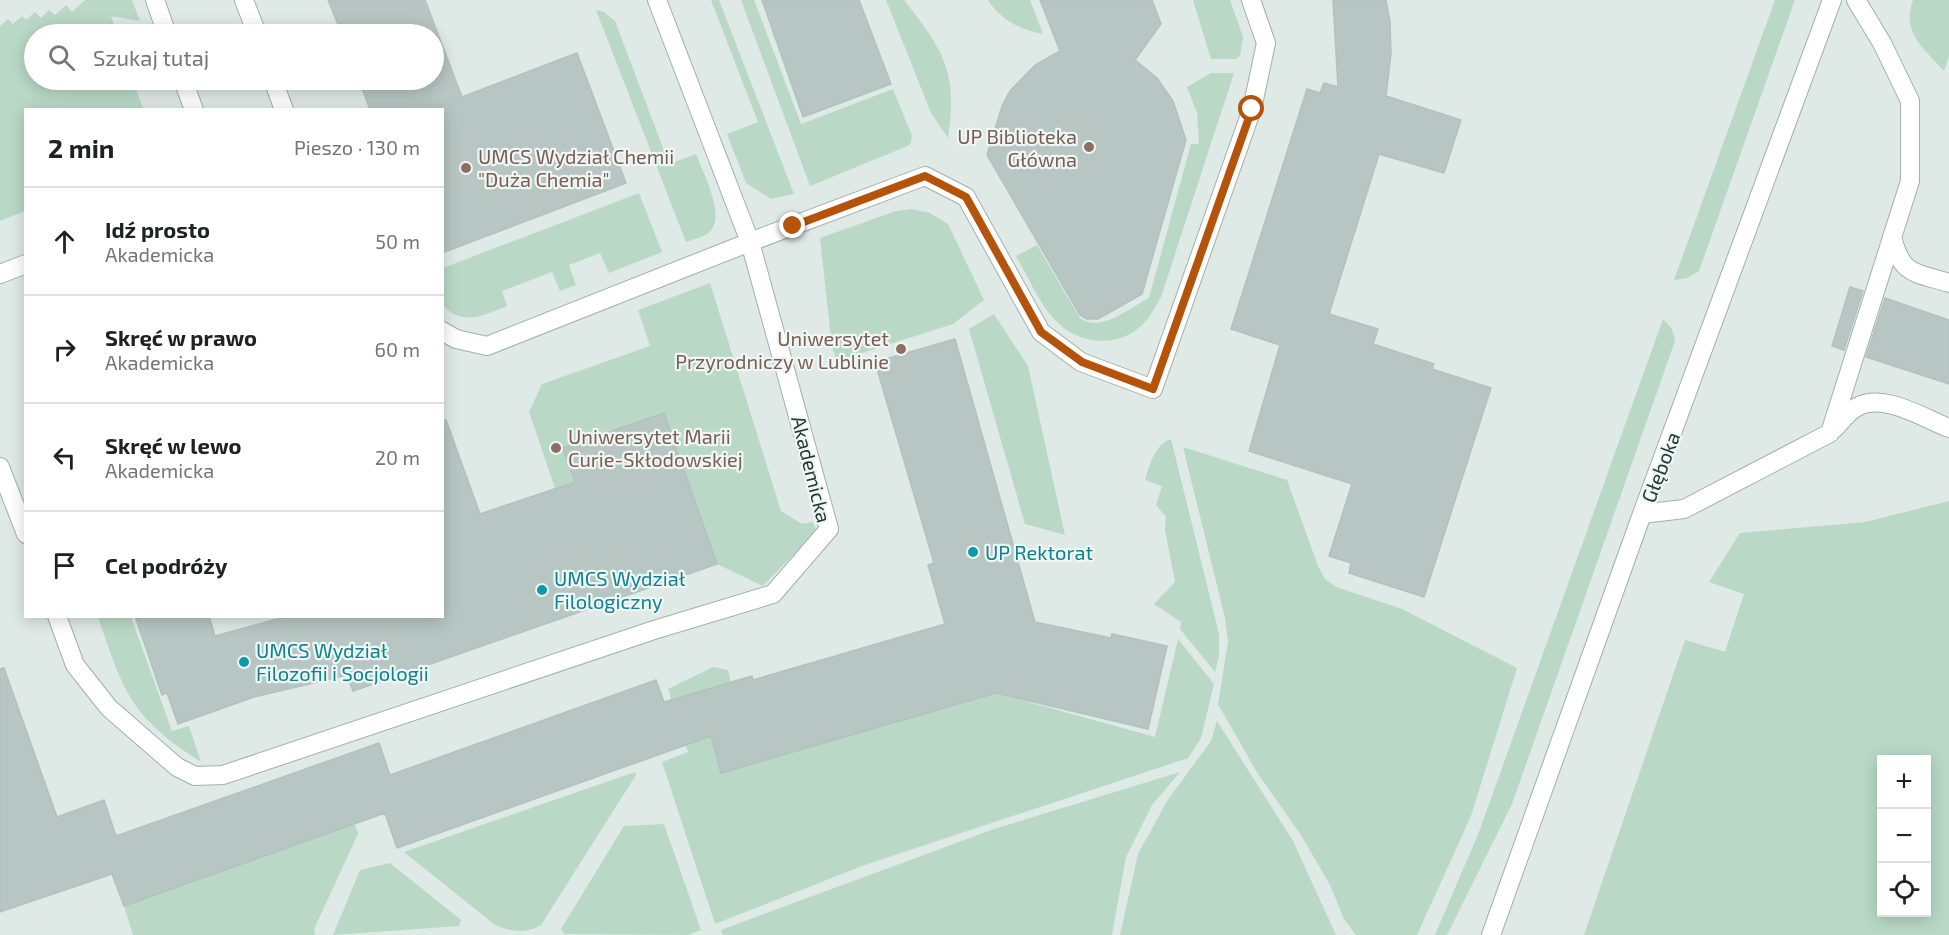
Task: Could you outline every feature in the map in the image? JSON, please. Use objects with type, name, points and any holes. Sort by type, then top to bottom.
[{"type":"street","points":[[155,0],[163,24]]},
{"type":"street","points":[[244,0],[253,24]]},
{"type":"street","name":"Akademicka","points":[[58,618],[75,665],[109,708],[177,766],[195,776],[223,775],[654,630],[773,594],[829,529],[750,242],[657,0]]},
{"type":"street","points":[[444,332],[456,339],[487,346],[925,176],[966,197],[1041,332],[1082,362],[1153,389],[1252,109],[1266,43],[1251,0]]},
{"type":"street","name":"Głęboka","points":[[1491,935],[1642,514],[1832,0]]},
{"type":"street","points":[[1830,433],[1910,181],[1910,101],[1882,43],[1856,0]]},
{"type":"street","points":[[187,90],[193,108]]},
{"type":"street","points":[[277,90],[283,108]]},
{"type":"street","points":[[1892,237],[1903,266],[1911,271],[1949,283]]},
{"type":"street","points":[[0,274],[24,265]]},
{"type":"street","points":[[1642,514],[1684,509],[1830,433],[1855,407],[1871,401],[1885,403],[1949,428]]},
{"type":"street","points":[[0,467],[24,529]]},
{"type":"green space","points":[[85,0],[132,0],[140,21],[111,16],[114,24],[24,24],[24,90],[136,90],[143,108],[24,108],[24,211],[0,221],[0,26],[8,19],[13,24],[22,16],[26,20],[35,12],[41,18],[49,10],[55,15],[66,5],[72,12]]},
{"type":"green space","points":[[711,0],[719,0],[794,194],[771,199],[746,183],[727,134],[758,122]]},
{"type":"green space","points":[[741,0],[754,0],[801,124],[893,89],[912,136],[910,145],[810,186]]},
{"type":"green space","points":[[886,0],[904,0],[929,34],[945,63],[951,96],[948,138],[931,113]]},
{"type":"green space","points":[[988,0],[1030,0],[1043,34],[1012,23]]},
{"type":"green space","points":[[1193,0],[1230,0],[1243,37],[1240,56],[1236,59],[1211,59]]},
{"type":"green space","points":[[1775,0],[1795,0],[1699,271],[1687,278],[1674,280]]},
{"type":"green space","points":[[1913,0],[1949,0],[1949,56],[1944,71],[1922,47],[1912,31],[1910,12]]},
{"type":"green space","points":[[596,10],[604,12],[615,21],[669,164],[696,154],[711,193],[716,214],[711,230],[703,236],[686,242]]},
{"type":"green space","points":[[1211,73],[1234,73],[1161,297],[1146,321],[1125,336],[1100,341],[1076,335],[1065,329],[1049,313],[1016,256],[1037,245],[1080,318],[1088,322],[1106,321],[1149,298],[1191,144],[1199,144],[1197,113],[1187,87]]},
{"type":"green space","points":[[639,193],[662,252],[609,273],[600,253],[569,265],[576,285],[560,291],[552,272],[502,291],[507,306],[474,317],[458,316],[444,306],[444,268]]},
{"type":"green space","points":[[911,209],[930,213],[948,224],[984,300],[953,324],[837,361],[832,347],[820,238],[896,211]]},
{"type":"green space","points":[[710,283],[781,511],[802,524],[813,522],[816,531],[763,586],[717,564],[664,414],[564,448],[575,481],[555,488],[529,412],[542,384],[650,346],[638,310]]},
{"type":"green space","points":[[994,314],[1028,366],[1065,535],[1025,524],[969,329]]},
{"type":"green space","points":[[1663,319],[1672,329],[1675,341],[1512,804],[1447,935],[1435,935],[1479,832]]},
{"type":"green space","points":[[1171,439],[1219,634],[1219,656],[1215,672],[1180,629],[1181,622],[1154,604],[1175,582],[1165,530],[1166,517],[1156,505],[1162,486],[1145,480],[1160,446]]},
{"type":"green space","points":[[1183,447],[1287,480],[1318,566],[1325,579],[1336,587],[1402,609],[1517,668],[1471,816],[1417,935],[1356,935],[1344,919],[1330,885],[1301,835],[1258,774],[1218,704],[1228,642],[1225,618]]},
{"type":"green space","points":[[1949,501],[1949,935],[1584,935],[1685,640],[1725,652],[1744,594],[1709,582],[1740,533],[1865,522]]},
{"type":"green space","points":[[98,618],[131,618],[172,731],[189,726],[201,762],[159,731],[145,716],[133,701],[115,665]]},
{"type":"green space","points":[[1178,639],[1214,684],[1201,738],[1188,758],[862,866],[715,924],[662,762],[688,752],[668,689],[713,667],[728,670],[731,683],[698,692],[722,772],[996,693],[1155,737]]},
{"type":"green space","points":[[1217,721],[1293,841],[1336,935],[1120,935],[1138,854],[1167,801],[1211,741]]},
{"type":"green space","points":[[635,772],[636,775],[541,925],[530,930],[518,931],[495,925],[404,852]]},
{"type":"green space","points":[[1180,772],[1152,805],[1126,857],[1112,935],[723,935],[721,930],[994,829]]},
{"type":"green space","points":[[355,824],[358,834],[314,929],[315,935],[133,935],[124,906]]},
{"type":"green space","points":[[664,824],[701,930],[688,935],[564,934],[561,929],[624,826]]},
{"type":"green space","points":[[390,863],[461,920],[459,926],[333,935],[360,870]]},
{"type":"building","points":[[328,0],[425,0],[434,24],[338,24]]},
{"type":"building","points":[[762,0],[859,0],[891,84],[803,117]]},
{"type":"building","name":"UP Biblioteka Główna","points":[[1040,0],[1152,0],[1161,24],[1135,60],[1157,78],[1173,101],[1186,140],[1142,294],[1098,319],[1087,319],[1080,315],[987,155],[1002,106],[1010,91],[1035,65],[1060,51]]},
{"type":"building","points":[[1333,0],[1386,0],[1390,21],[1391,54],[1386,96],[1461,120],[1444,173],[1379,154],[1329,314],[1378,329],[1373,344],[1434,364],[1432,369],[1491,388],[1424,597],[1349,573],[1351,563],[1329,556],[1352,484],[1249,451],[1280,345],[1231,329],[1307,89],[1320,93],[1324,83],[1338,87]]},
{"type":"building","points":[[444,50],[462,97],[577,53],[626,183],[444,252],[444,108],[369,108],[363,90],[444,90]]},
{"type":"building","points":[[1850,287],[1863,291],[1844,350],[1832,346]]},
{"type":"building","points":[[1885,298],[1949,320],[1949,384],[1866,357]]},
{"type":"building","points":[[955,339],[1035,622],[1111,638],[1112,634],[1167,646],[1148,729],[996,693],[721,773],[711,736],[397,848],[385,813],[124,906],[112,874],[0,912],[0,669],[4,668],[57,817],[104,800],[116,836],[379,743],[390,775],[656,680],[664,702],[752,676],[753,680],[945,624],[928,565],[934,563],[875,362]]},
{"type":"building","name":"UMCS Wydział Filologiczny","points":[[664,413],[717,564],[353,691],[347,675],[254,697],[178,724],[167,693],[162,695],[136,618],[210,618],[215,636],[281,618],[444,618],[444,420],[446,420],[480,514],[575,482],[563,448]]},
{"type":"place","name":"UP Biblioteka Główna","points":[[1089,147]]},
{"type":"place","name":"UMCS Wydział Chemii \"Duża Chemia\"","points":[[466,168]]},
{"type":"place","name":"Uniwersytet Przyrodniczy w Lublinie","points":[[901,349]]},
{"type":"place","name":"Uniwersytet Marii Curie-Skłodowskiej","points":[[556,448]]},
{"type":"place","name":"UP Rektorat","points":[[973,552]]},
{"type":"place","name":"UMCS Wydział Filologiczny","points":[[542,590]]},
{"type":"place","name":"UMCS Wydział Filozofii i Socjologii","points":[[244,662]]},
{"type":"route","points":[[793,226],[925,176],[966,197],[1041,332],[1082,362],[1153,389],[1252,109]]}]
